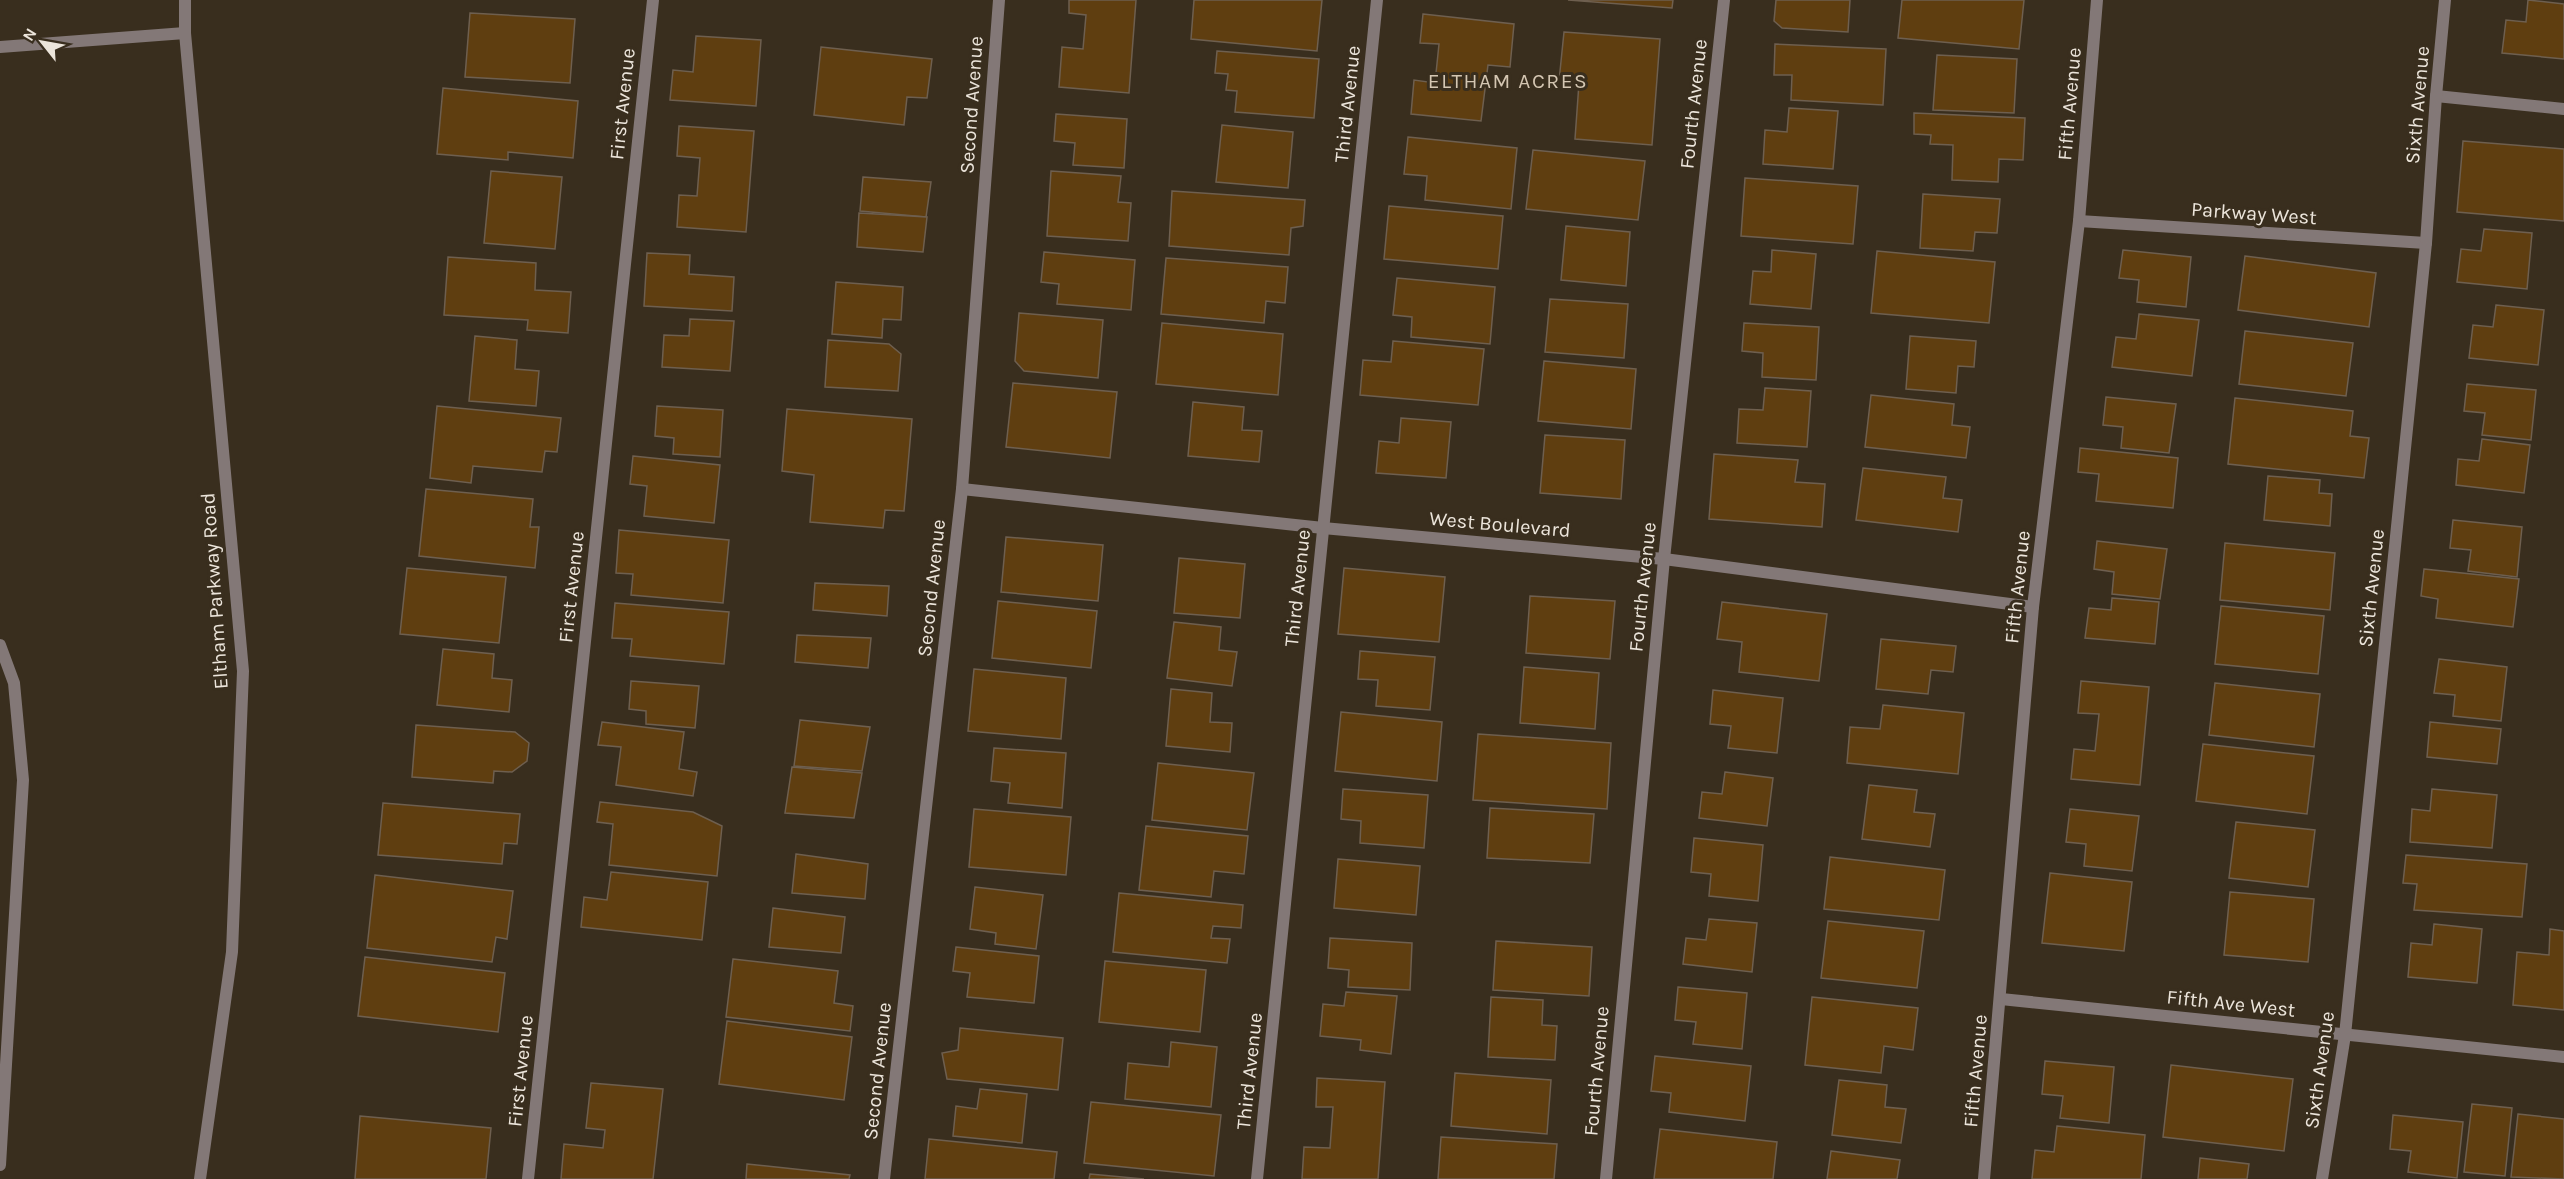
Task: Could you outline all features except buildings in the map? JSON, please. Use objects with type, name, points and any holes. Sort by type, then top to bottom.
[{"type":"street","name":"Eltham Parkway Road","points":[[185,0],[185,33],[243,671],[232,951],[200,1179]]},
{"type":"street","name":"First Avenue","points":[[528,1179],[653,0]]},
{"type":"street","points":[[992,0],[999,0]]},
{"type":"street","name":"Second Avenue","points":[[884,1179],[962,489],[999,0]]},
{"type":"street","name":"Third Avenue","points":[[1257,1179],[1377,0]]},
{"type":"street","name":"Fourth Avenue","points":[[1606,1179],[1664,559],[1724,0]]},
{"type":"street","name":"Fifth Avenue","points":[[1984,1179],[2033,607],[2079,221],[2097,0]]},
{"type":"street","name":"Sixth Avenue","points":[[2322,1179],[2345,1035],[2426,243],[2445,0]]},
{"type":"street","points":[[0,47],[185,33]]},
{"type":"street","points":[[2436,96],[2564,109]]},
{"type":"street","name":"Parkway West","points":[[2079,221],[2426,243]]},
{"type":"street","name":"West Boulevard","points":[[962,489],[1323,528],[1664,559],[2033,607]]},
{"type":"street","points":[[0,645],[14,683],[22,780],[0,1165]]},
{"type":"street","name":"Fifth Ave West","points":[[2001,999],[2564,1057]]},
{"type":"district","name":"ELTHAM ACRES","points":[[1508,81]]}]
